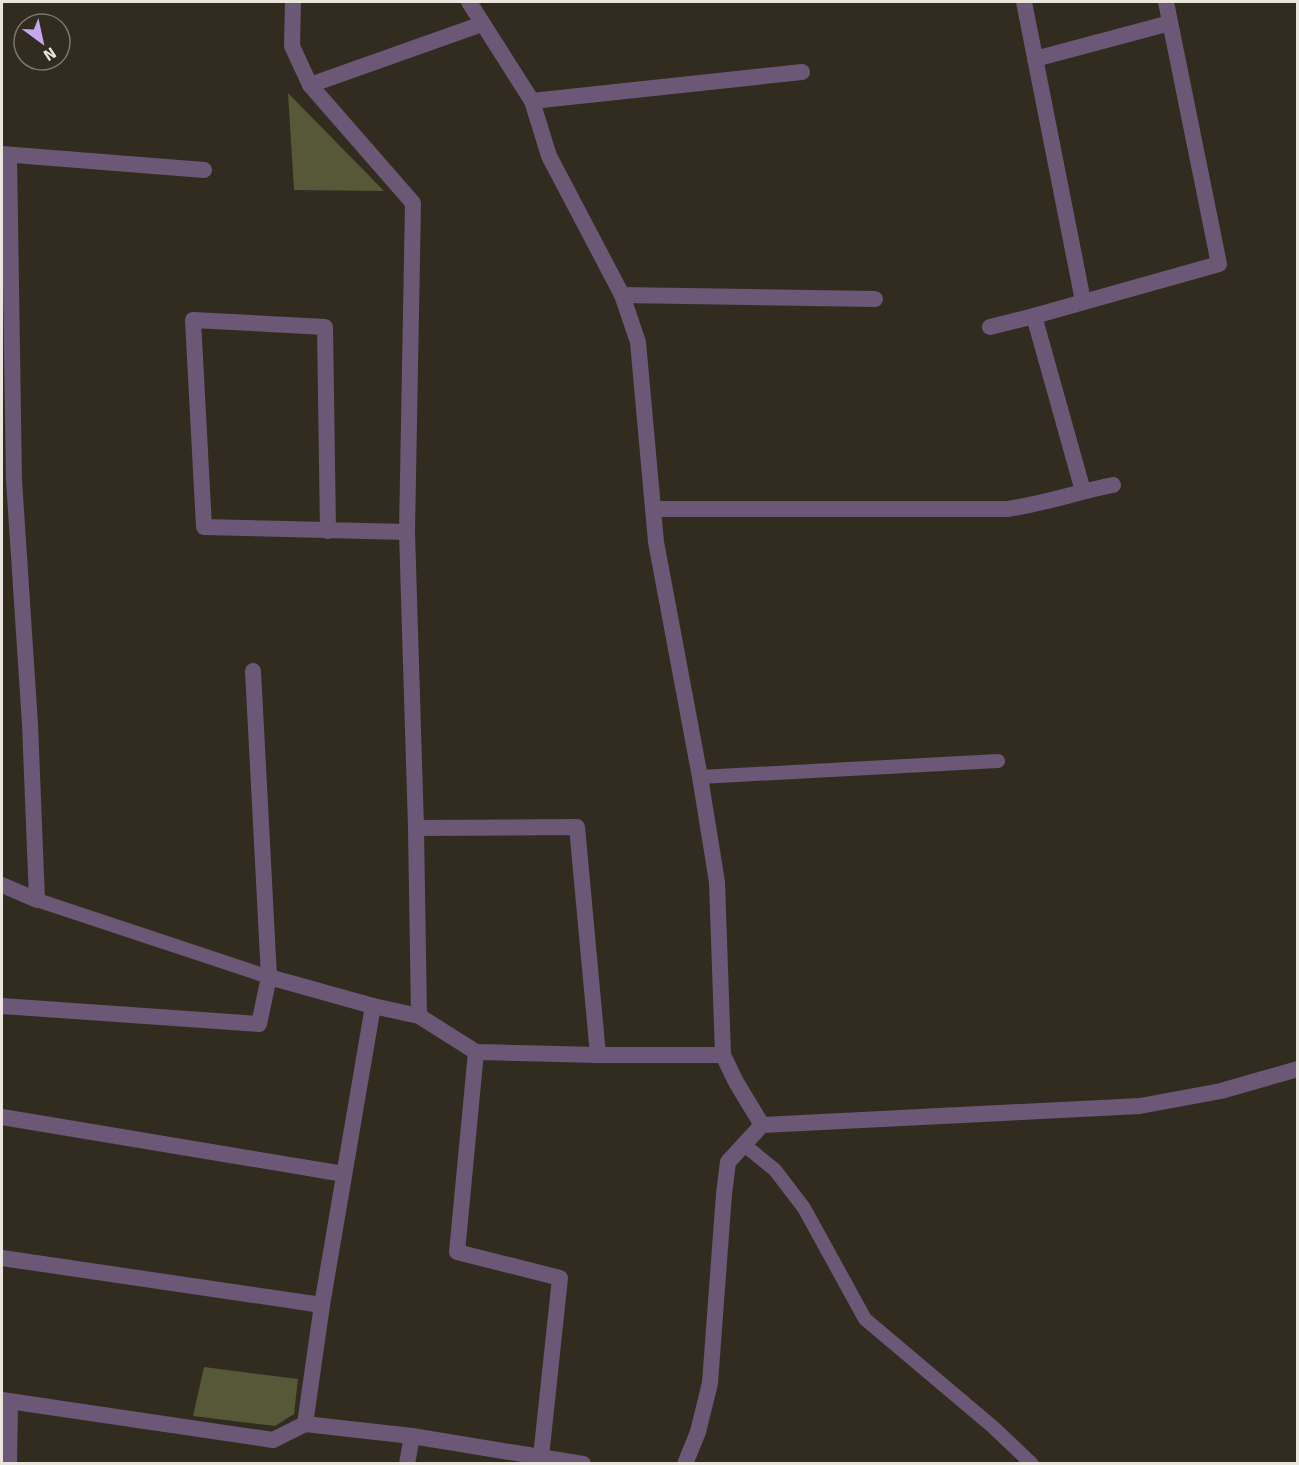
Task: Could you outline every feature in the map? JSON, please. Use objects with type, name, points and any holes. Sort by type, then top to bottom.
[{"type":"street","points":[[292,2],[292,46],[310,85],[413,203],[407,532],[419,1016]]},
{"type":"street","points":[[469,2],[532,101],[549,156],[622,295],[638,342],[656,542],[700,777],[717,882],[723,1055],[762,1125]]},
{"type":"street","points":[[1023,2],[1083,301]]},
{"type":"street","points":[[990,327],[1219,264],[1166,2]]},
{"type":"street","points":[[1035,58],[1170,23]]},
{"type":"street","points":[[310,85],[482,24]]},
{"type":"street","points":[[532,101],[802,72]]},
{"type":"street","points":[[2,885],[37,900],[30,724],[14,480],[5,154],[204,170]]},
{"type":"street","points":[[622,295],[875,299]]},
{"type":"street","points":[[1034,316],[1083,491]]},
{"type":"street","points":[[328,531],[325,327],[193,320],[204,527],[328,531],[407,532]]},
{"type":"street","points":[[653,509],[1007,509],[1036,505],[1113,485]]},
{"type":"street","points":[[2,1006],[259,1024],[268,977],[253,671]]},
{"type":"street","points":[[416,828],[577,827],[598,1054]]},
{"type":"street","points":[[268,977],[373,1006],[419,1016],[476,1052],[723,1055]]},
{"type":"street","points":[[305,1424],[322,1305],[373,1006]]},
{"type":"street","points":[[476,1052],[457,1252],[560,1278],[541,1457]]},
{"type":"street","points":[[685,1464],[698,1432],[710,1383],[728,1162],[762,1125],[1140,1106],[1221,1091],[1298,1069]]},
{"type":"street","points":[[2,1117],[344,1174]]},
{"type":"street","points":[[2,1258],[322,1305]]},
{"type":"street","points":[[9,1464],[6,1401],[273,1440],[305,1424],[412,1436],[559,1462],[583,1464]]},
{"type":"street","points":[[407,1464],[412,1436]]},
{"type":"lane","points":[[700,777],[998,761]]},
{"type":"lane","points":[[37,900],[268,977]]},
{"type":"lane","points":[[743,1144],[775,1170],[804,1208],[865,1319],[993,1427],[1032,1464]]},
{"type":"green space","points":[[288,93],[384,191],[294,190]]},
{"type":"green space","points":[[204,1367],[298,1379],[294,1414],[275,1426],[193,1416]]}]
